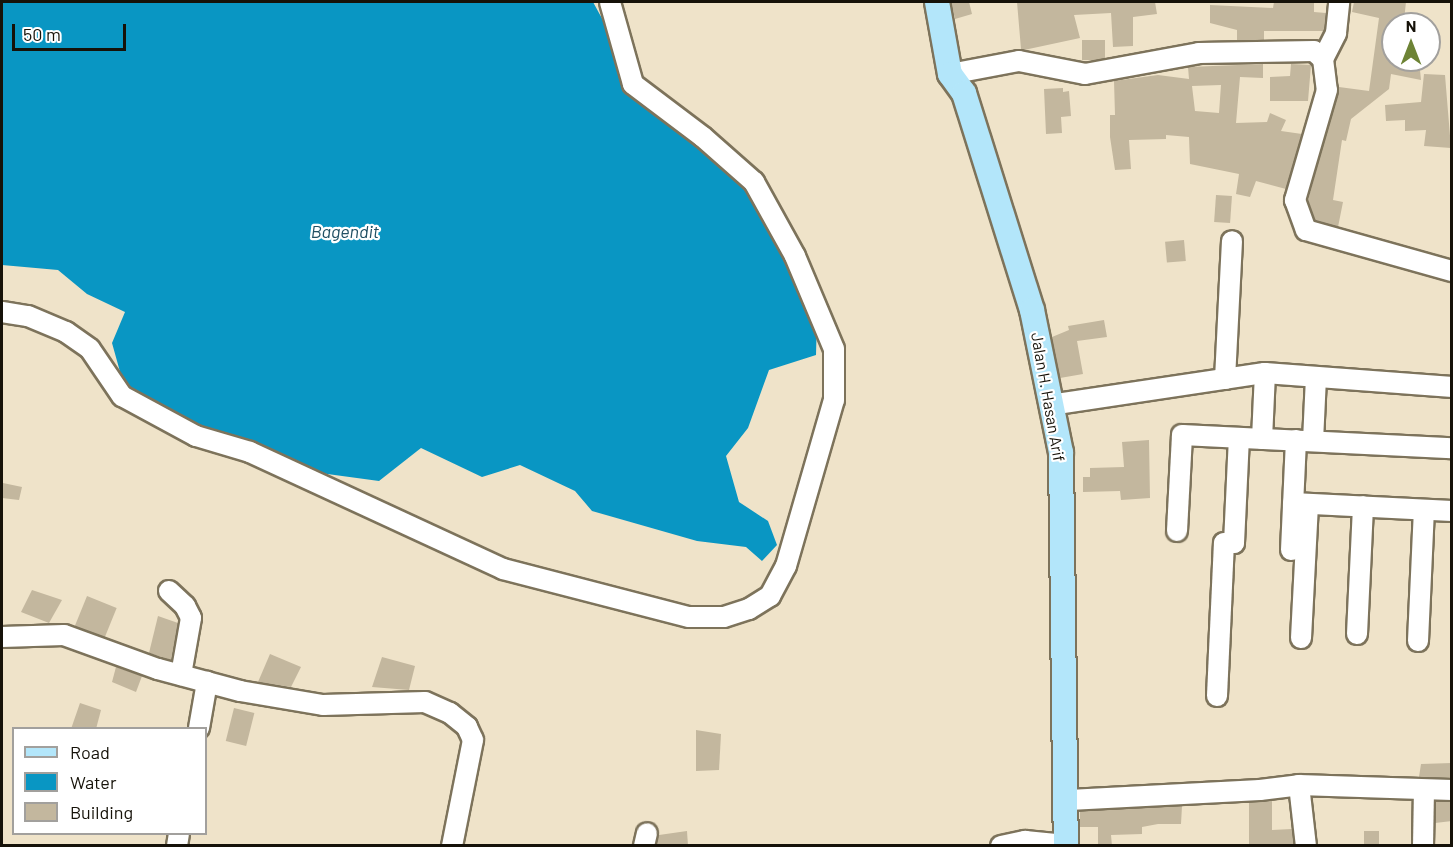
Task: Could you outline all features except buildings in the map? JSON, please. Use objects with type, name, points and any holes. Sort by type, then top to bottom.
[{"type":"main road","name":"Jalan H. Hasan Arif","points":[[937,2],[950,74],[964,93],[1032,310],[1061,452],[1068,800],[1066,845]]},
{"type":"street","points":[[2,312],[28,316],[66,332],[90,349],[122,396],[196,436],[278,464],[503,569],[689,617],[724,617],[749,609],[770,596],[786,566],[834,400],[834,349],[795,256],[754,182],[703,136],[633,84],[610,2]]},
{"type":"street","points":[[1339,2],[1336,33],[1323,59],[1327,90],[1295,200],[1306,230],[1452,272]]},
{"type":"street","points":[[950,74],[1019,61],[1085,74],[1200,53],[1314,51],[1323,59]]},
{"type":"street","points":[[1225,379],[1232,241]]},
{"type":"street","points":[[1050,405],[1266,373],[1452,387]]},
{"type":"street","points":[[1262,439],[1266,373]]},
{"type":"street","points":[[1301,638],[1300,503],[1304,441],[1316,377]]},
{"type":"street","points":[[1177,531],[1182,435],[1452,448]]},
{"type":"street","points":[[1217,696],[1224,543],[1234,543],[1239,438]]},
{"type":"street","points":[[1300,503],[1452,511]]},
{"type":"street","points":[[1291,550],[1300,503]]},
{"type":"street","points":[[1357,634],[1364,507]]},
{"type":"street","points":[[1418,641],[1424,510]]},
{"type":"street","points":[[168,591],[185,606],[191,618],[181,675]]},
{"type":"street","points":[[2,637],[64,635],[181,675],[323,705],[368,706],[400,700],[425,702],[450,712],[467,727],[472,740],[452,846]]},
{"type":"street","points":[[199,727],[207,682]]},
{"type":"street","points":[[1068,800],[1260,790],[1299,785],[1452,790]]},
{"type":"street","points":[[1299,785],[1306,846]]},
{"type":"street","points":[[1423,846],[1424,790]]},
{"type":"street","points":[[1001,846],[1025,841],[1066,845]]},
{"type":"water","name":"Bagendit","points":[[2,2],[593,2],[605,24],[621,84],[714,154],[765,213],[793,279],[817,317],[816,355],[769,370],[748,428],[726,456],[739,502],[768,521],[777,545],[762,561],[746,547],[697,541],[592,511],[575,491],[520,465],[482,477],[421,448],[379,481],[320,473],[190,437],[129,404],[112,343],[125,312],[87,294],[58,270],[2,265]]}]
